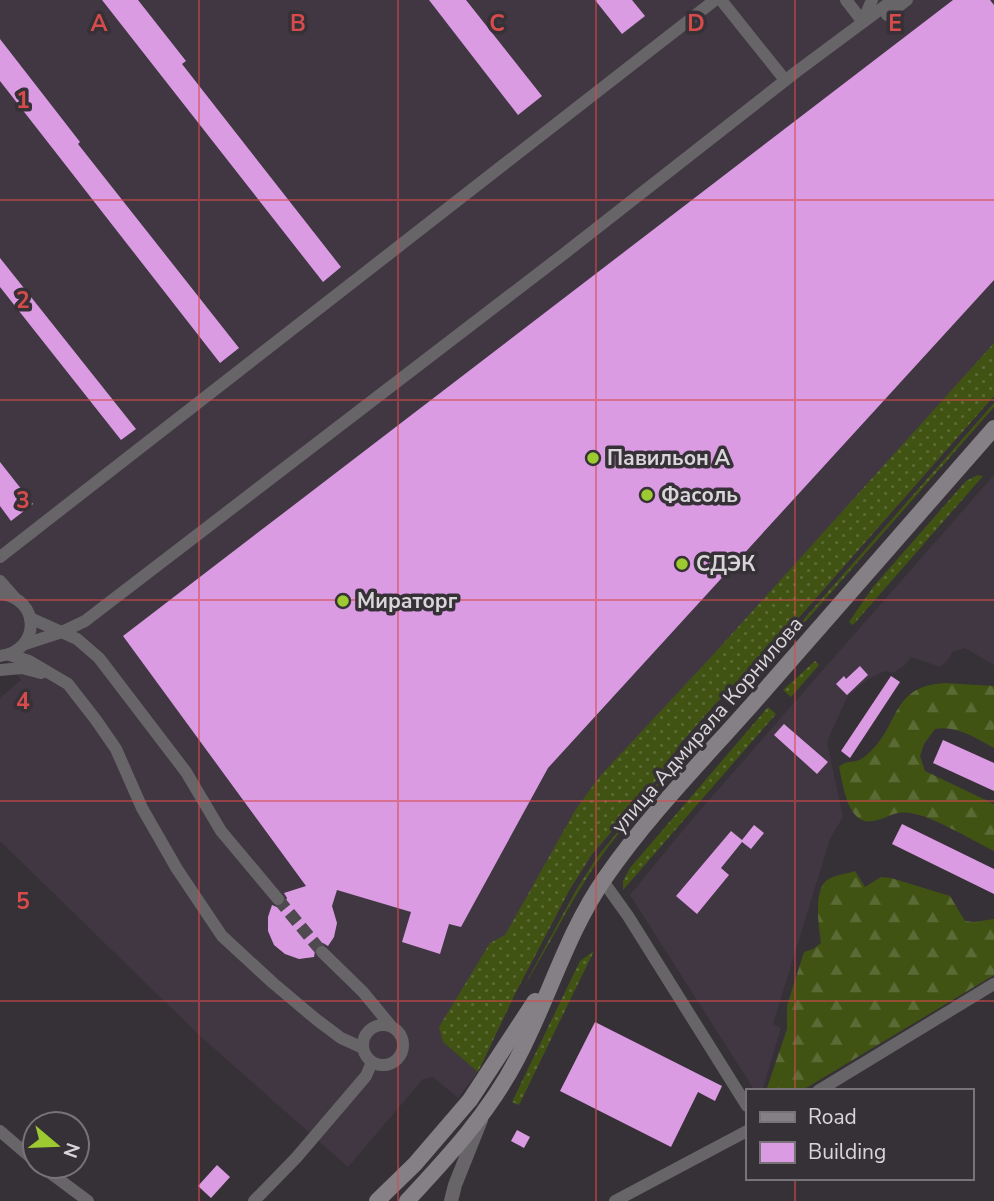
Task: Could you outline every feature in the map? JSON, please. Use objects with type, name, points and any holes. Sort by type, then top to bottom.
[{"type":"main road","name":"улица Адмирала Корнилова","points":[[407,1201],[441,1165],[504,1084],[532,1029],[558,964],[603,881],[631,842],[994,429]]},
{"type":"main road","points":[[379,1198],[415,1164],[470,1100],[558,964]]},
{"type":"street","points":[[0,556],[715,0]]},
{"type":"street","points":[[721,0],[785,80]]},
{"type":"street","points":[[846,0],[863,22]]},
{"type":"street","points":[[863,22],[867,0]]},
{"type":"street","points":[[863,22],[882,0]]},
{"type":"street","points":[[3,656],[24,644],[62,632],[85,621],[565,253],[785,80],[893,0]]},
{"type":"street","points":[[863,22],[888,15],[907,0]]},
{"type":"street","points":[[0,581],[27,610],[30,618],[29,635],[24,644]]},
{"type":"street","points":[[0,594],[15,598]]},
{"type":"street","points":[[30,618],[77,639],[99,658],[186,772],[221,831],[278,899]]},
{"type":"street","points":[[3,656],[29,661],[68,684],[116,749],[142,808],[177,869],[222,936],[272,984],[317,1020],[341,1038],[363,1048],[372,1062],[383,1065],[394,1062],[401,1053],[403,1042],[399,1032],[322,952]]},
{"type":"street","points":[[0,670],[22,668],[53,676],[68,684]]},
{"type":"street","points":[[603,881],[628,916],[746,1104]]},
{"type":"street","points":[[821,1089],[994,984]]},
{"type":"street","points":[[363,1048],[364,1037],[370,1028],[380,1024],[391,1026]]},
{"type":"street","points":[[254,1201],[296,1158],[366,1076],[372,1062]]},
{"type":"street","points":[[451,1201],[483,1114]]},
{"type":"street","points":[[0,1131],[21,1149]]},
{"type":"street","points":[[615,1201],[746,1132]]},
{"type":"street","points":[[60,1180],[88,1201]]},
{"type":"shaded area","points":[[0,0],[994,0],[994,396],[743,681],[717,702],[680,744],[659,777],[593,854],[570,889],[478,1072],[458,1098],[433,1077],[423,1079],[348,1167],[198,1034],[0,841],[0,698],[21,680],[0,653]]},
{"type":"shaded area","points":[[994,475],[994,665],[965,648],[952,652],[940,667],[911,657],[893,673],[885,671],[868,679],[847,697],[827,742],[843,817],[830,839],[773,1024],[781,1028],[763,1089],[754,1089],[630,895],[688,824]]},
{"type":"green space","points":[[994,343],[994,396],[743,681],[717,702],[680,744],[659,777],[592,854],[570,889],[515,994],[478,1072],[443,1042],[439,1027],[490,943],[505,935],[576,809],[601,775]]},
{"type":"green space","points":[[994,403],[994,407],[762,671],[760,669]]},
{"type":"green space","points":[[978,475],[983,476],[853,625],[849,622],[873,587],[966,481]]},
{"type":"green space","points":[[815,661],[819,665],[791,697],[783,690]]},
{"type":"green space","points":[[945,683],[994,686],[994,748],[958,731],[943,728],[935,729],[924,744],[920,756],[925,771],[994,804],[994,851],[944,825],[915,814],[897,813],[879,820],[864,821],[852,810],[845,792],[839,767],[861,759],[872,750],[906,698],[928,686]]},
{"type":"green space","points":[[768,707],[776,714],[623,890],[623,881],[630,868]]},
{"type":"green space","points":[[684,751],[598,861],[524,986],[597,857]]},
{"type":"green space","points":[[855,871],[865,887],[881,877],[891,878],[950,896],[965,921],[994,919],[994,975],[804,1089],[767,1089],[787,1029],[787,1006],[804,952],[821,943],[818,900],[823,885],[830,878]]},
{"type":"green space","points":[[594,951],[519,1105],[512,1102],[580,961]]},
{"type":"building","points":[[102,0],[138,0],[186,61],[182,64],[341,267],[323,282]]},
{"type":"building","points":[[429,0],[466,0],[542,96],[518,115]]},
{"type":"building","points":[[595,0],[632,0],[645,16],[622,34]]},
{"type":"building","name":"Павильон А","points":[[953,0],[990,0],[994,5],[994,280],[548,768],[461,927],[449,924],[440,954],[402,942],[411,912],[337,890],[332,906],[337,923],[334,937],[328,946],[323,943],[316,945],[314,957],[299,959],[285,954],[274,945],[268,931],[268,917],[272,905],[279,908],[284,905],[287,898],[284,893],[306,886],[123,636]]},
{"type":"building","points":[[0,39],[80,142],[78,144],[239,348],[220,363],[0,81]]},
{"type":"building","points":[[0,258],[136,429],[121,440],[0,287]]},
{"type":"building","points":[[0,462],[33,504],[11,521],[0,506]]},
{"type":"building","points":[[860,666],[868,675],[847,695],[836,684]]},
{"type":"building","points":[[891,676],[900,682],[850,758],[841,751]]},
{"type":"building","points":[[784,724],[828,762],[817,774],[774,735]]},
{"type":"building","points":[[943,740],[994,763],[994,791],[933,763]]},
{"type":"building","points":[[902,824],[994,869],[994,894],[892,844]]},
{"type":"building","points":[[754,825],[764,833],[751,849],[742,842],[721,868],[729,875],[697,914],[676,896],[731,831],[742,840]]},
{"type":"building","points":[[595,1022],[722,1086],[715,1101],[698,1092],[671,1147],[560,1091]]},
{"type":"building","points":[[517,1130],[530,1137],[524,1148],[511,1141]]},
{"type":"building","points":[[217,1165],[230,1177],[211,1198],[198,1186]]},
{"type":"tunnel","points":[[278,899],[322,952]]},
{"type":"place","name":"Павильон А","points":[[593,458]]},
{"type":"place","name":"Фасоль","points":[[647,495]]},
{"type":"place","name":"СДЭК","points":[[682,564]]},
{"type":"place","name":"Мираторг","points":[[343,601]]}]
